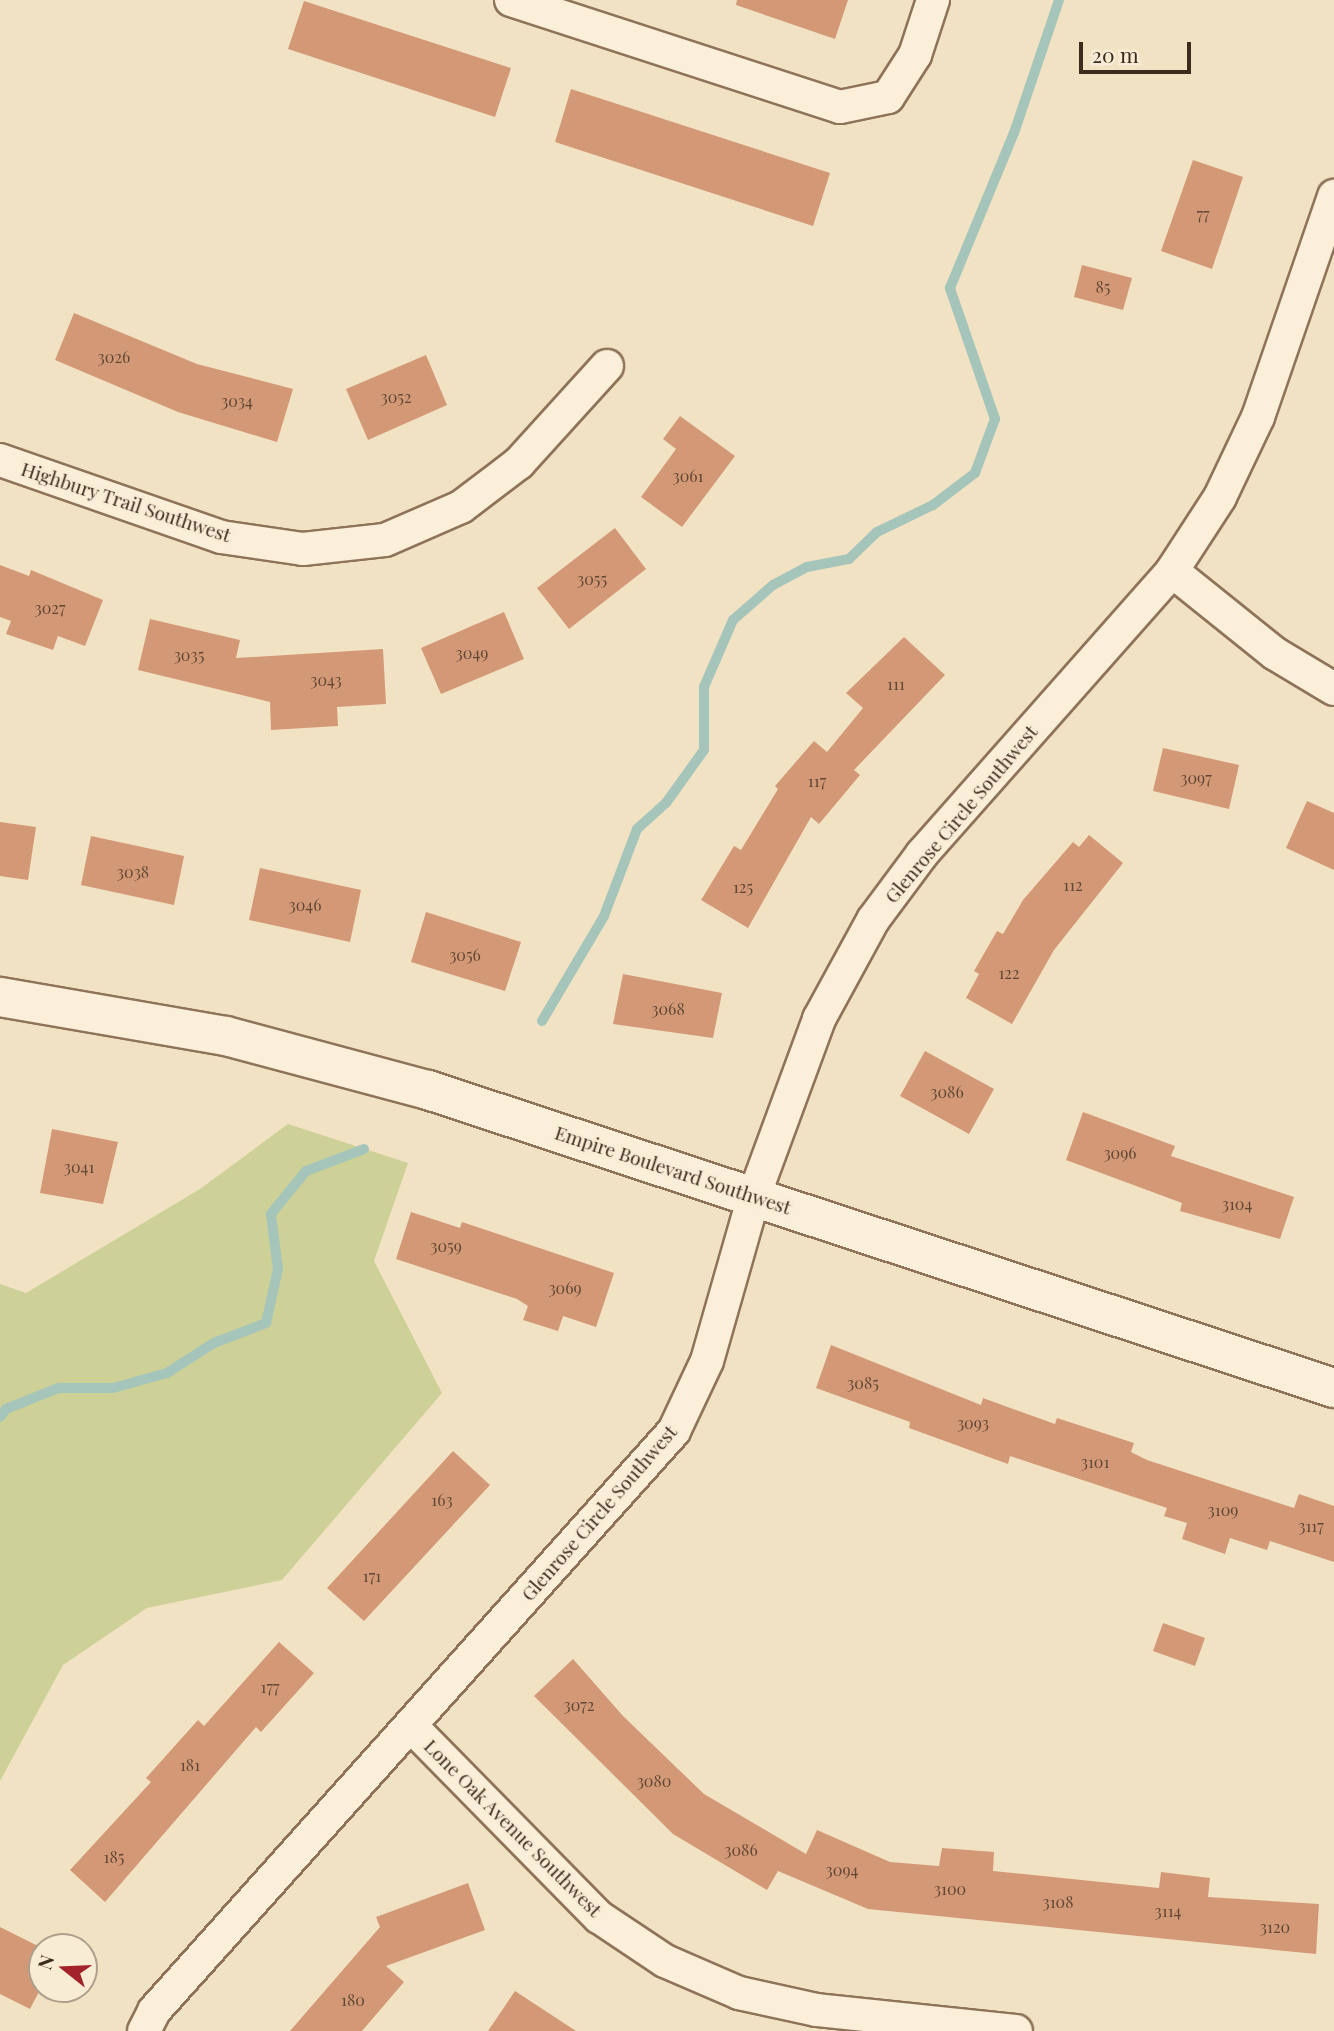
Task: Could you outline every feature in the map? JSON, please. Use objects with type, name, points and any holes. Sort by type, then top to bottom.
[{"type":"street","points":[[511,0],[840,107],[888,97],[915,55],[933,0]]},
{"type":"street","name":"Glenrose Circle Southwest","points":[[144,2031],[154,2011],[674,1431],[707,1362],[754,1196],[819,1019],[873,920],[922,854],[1172,571],[1220,497],[1258,417],[1334,196]]},
{"type":"street","name":"Highbury Trail Southwest","points":[[0,460],[221,537],[303,550],[385,540],[461,507],[509,470],[607,366]]},
{"type":"street","points":[[1172,571],[1274,653],[1334,690]]},
{"type":"street","name":"Empire Boulevard Southwest","points":[[0,997],[226,1036],[383,1077],[754,1196],[1334,1388]]},
{"type":"street","name":"Lone Oak Avenue Southwest","points":[[411,1726],[599,1917],[665,1961],[738,1993],[817,2010],[1016,2031]]},
{"type":"green space","points":[[288,1124],[408,1163],[374,1261],[442,1393],[282,1580],[147,1608],[63,1665],[0,1781],[0,1284],[26,1293],[200,1189]]},
{"type":"building","points":[[737,0],[848,0],[835,39],[736,5]]},
{"type":"building","points":[[304,1],[511,68],[495,117],[288,49]]},
{"type":"building","points":[[571,89],[830,173],[813,226],[555,142]]},
{"type":"building","points":[[1193,160],[1243,177],[1212,269],[1161,251]]},
{"type":"building","points":[[1082,265],[1132,278],[1123,310],[1074,297]]},
{"type":"building","points":[[74,313],[197,364],[293,389],[277,442],[178,412],[55,360]]},
{"type":"building","points":[[426,355],[447,405],[368,440],[346,389]]},
{"type":"building","points":[[680,416],[735,456],[682,527],[641,497],[676,449],[663,439]]},
{"type":"building","points":[[615,528],[646,569],[569,629],[537,588]]},
{"type":"building","points":[[0,565],[29,576],[31,570],[103,600],[85,646],[58,636],[53,650],[6,634],[11,621],[0,617]]},
{"type":"building","points":[[504,612],[524,659],[441,694],[421,648]]},
{"type":"building","points":[[150,619],[240,640],[236,658],[383,649],[386,704],[337,707],[338,726],[271,730],[270,702],[138,670]]},
{"type":"building","points":[[904,637],[945,675],[854,770],[860,775],[819,824],[811,817],[748,928],[701,900],[734,846],[741,850],[778,789],[775,786],[814,741],[827,752],[863,708],[846,693]]},
{"type":"building","points":[[1163,748],[1239,765],[1229,809],[1153,791]]},
{"type":"building","points":[[1307,801],[1334,813],[1334,870],[1286,848]]},
{"type":"building","points":[[0,822],[36,827],[28,880],[0,876]]},
{"type":"building","points":[[1089,835],[1123,863],[1054,950],[1012,1024],[966,998],[979,974],[974,971],[997,931],[1003,934],[1023,900],[1073,842],[1079,847]]},
{"type":"building","points":[[91,836],[184,856],[174,905],[81,885]]},
{"type":"building","points":[[260,868],[361,890],[350,942],[249,920]]},
{"type":"building","points":[[426,912],[521,942],[505,991],[411,962]]},
{"type":"building","points":[[623,974],[722,993],[713,1038],[613,1024]]},
{"type":"building","points":[[925,1051],[994,1089],[969,1134],[900,1096]]},
{"type":"building","points":[[1083,1112],[1175,1146],[1171,1156],[1294,1197],[1280,1239],[1180,1211],[1182,1203],[1066,1160]]},
{"type":"building","points":[[52,1129],[118,1142],[103,1204],[40,1193]]},
{"type":"building","points":[[411,1212],[460,1228],[462,1222],[614,1273],[596,1327],[563,1316],[558,1331],[523,1320],[528,1306],[517,1299],[396,1259]]},
{"type":"building","points":[[831,1345],[981,1405],[983,1398],[1055,1424],[1057,1418],[1134,1443],[1131,1452],[1147,1460],[1294,1508],[1299,1494],[1334,1506],[1334,1562],[1270,1541],[1267,1550],[1230,1538],[1225,1554],[1182,1539],[1187,1523],[1164,1516],[1167,1508],[1010,1456],[1008,1464],[909,1428],[910,1422],[816,1388]]},
{"type":"building","points":[[453,1451],[490,1485],[364,1621],[327,1588]]},
{"type":"building","points":[[1163,1623],[1205,1638],[1195,1666],[1153,1651]]},
{"type":"building","points":[[279,1642],[314,1673],[261,1732],[256,1727],[105,1902],[70,1870],[151,1782],[146,1778],[198,1720],[204,1726]]},
{"type":"building","points":[[573,1659],[623,1716],[704,1794],[806,1854],[817,1830],[890,1862],[939,1866],[942,1848],[994,1852],[993,1871],[1159,1888],[1161,1872],[1210,1878],[1208,1897],[1319,1904],[1316,1954],[868,1909],[778,1871],[767,1890],[673,1834],[534,1696]]},
{"type":"building","points":[[468,1883],[485,1930],[386,1966],[404,1982],[362,2031],[290,2031],[380,1927],[376,1917]]},
{"type":"building","points":[[0,1927],[28,1941],[28,2003],[33,2003],[30,2009],[0,1994]]},
{"type":"building","points":[[515,1991],[576,2031],[488,2031]]},
{"type":"waterway","points":[[542,1021],[604,916],[637,829],[666,803],[704,750],[704,687],[733,620],[773,585],[807,567],[849,559],[877,532],[933,505],[975,473],[995,419],[950,288],[1014,133],[1059,0]]},
{"type":"waterway","points":[[0,1417],[6,1409],[58,1388],[113,1388],[167,1373],[214,1343],[266,1323],[278,1269],[271,1214],[306,1171],[364,1149]]}]
